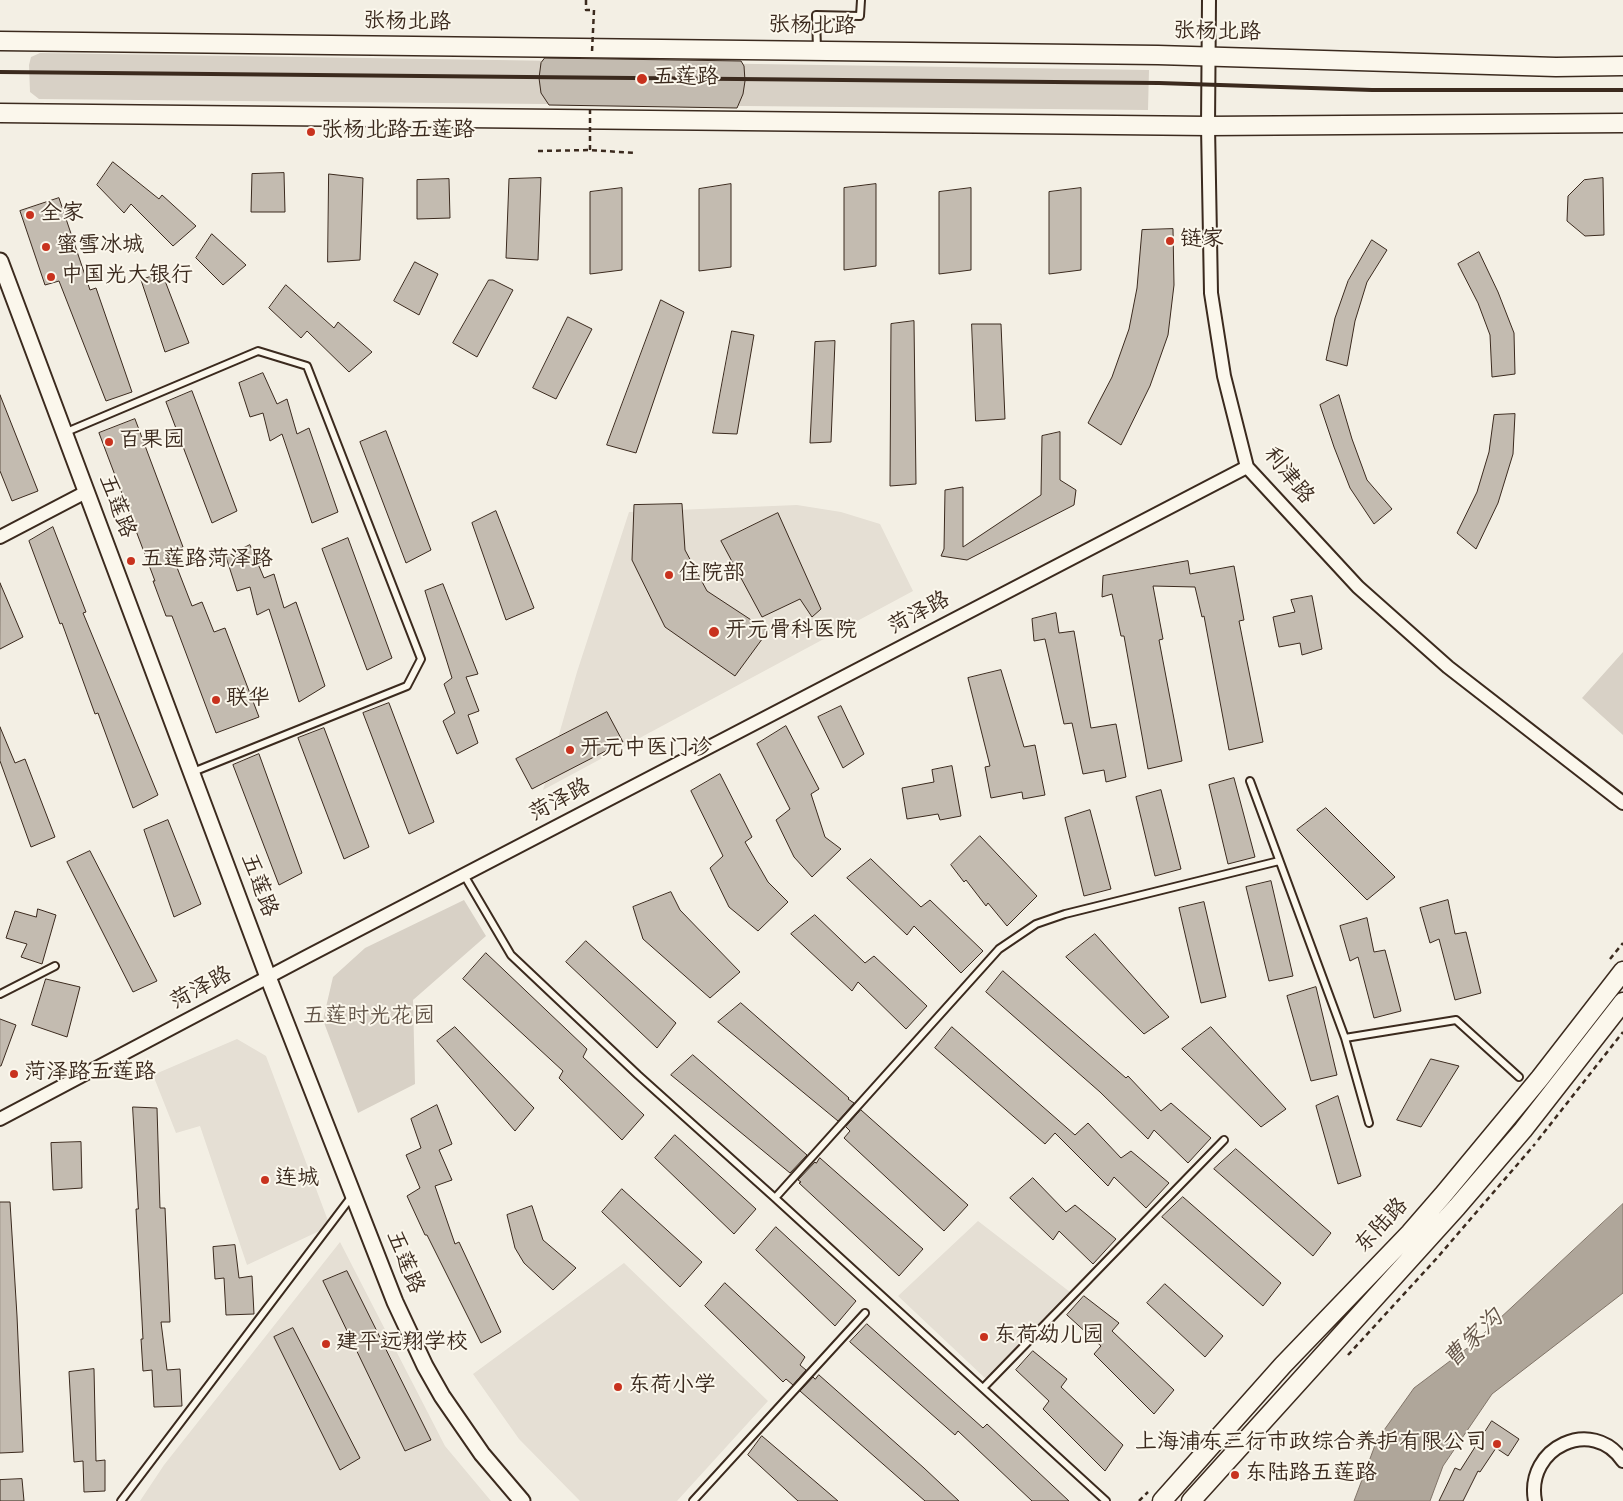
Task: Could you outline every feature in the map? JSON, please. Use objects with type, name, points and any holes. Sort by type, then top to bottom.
[{"type":"main road","name":"张杨北路","points":[[0,41],[1207,56],[1556,67],[1623,66]]},
{"type":"main road","points":[[0,113],[1208,126],[1623,123]]},
{"type":"main road","name":"东陆路","points":[[1157,1494],[1410,1233],[1529,1092],[1623,972]]},
{"type":"main road","name":"东陆路","points":[[1191,1501],[1457,1207],[1523,1130],[1623,1002]]},
{"type":"street","name":"利津路","points":[[1209,0],[1207,56],[1211,293],[1224,376],[1247,467],[1358,588],[1448,667],[1623,803]]},
{"type":"street","name":"五莲路","points":[[0,261],[268,977],[395,1302],[425,1366],[442,1396],[482,1454],[522,1501]]},
{"type":"street","name":"菏泽路","points":[[0,1119],[268,977],[1247,467]]},
{"type":"street","points":[[0,537],[86,492]]},
{"type":"street","points":[[1535,1501],[1534,1486],[1536,1474],[1546,1457],[1561,1445],[1573,1441],[1586,1440],[1598,1442],[1610,1448],[1623,1461]]},
{"type":"lane","points":[[817,51],[816,15],[860,16],[861,0]]},
{"type":"lane","points":[[64,433],[258,351],[307,366],[421,659],[407,686],[192,773]]},
{"type":"lane","points":[[1250,781],[1345,1038],[1369,1123]]},
{"type":"lane","points":[[775,1198],[999,949],[1036,924],[1065,914],[1279,861]]},
{"type":"lane","points":[[464,875],[511,955],[638,1075],[1106,1501]]},
{"type":"lane","points":[[0,994],[55,966]]},
{"type":"lane","points":[[1345,1038],[1456,1020],[1518,1077]]},
{"type":"lane","points":[[982,1388],[1224,1140]]},
{"type":"lane","points":[[120,1501],[353,1195]]},
{"type":"lane","points":[[693,1501],[865,1312]]},
{"type":"path","points":[[586,0],[586,10],[594,10],[592,52]]},
{"type":"path","points":[[590,106],[590,150]]},
{"type":"path","points":[[538,151],[590,150],[635,153]]},
{"type":"path","points":[[1605,966],[1623,943]]},
{"type":"path","points":[[1139,1501],[1157,1494]]},
{"type":"shaded area","name":"开元骨科医院","points":[[797,505],[841,512],[880,524],[913,591],[543,790],[577,672],[629,512]]},
{"type":"shaded area","name":"连城","points":[[237,1039],[266,1056],[330,1226],[247,1265],[200,1126],[176,1133],[153,1075]]},
{"type":"shaded area","name":"曹家沟","points":[[1623,1204],[1623,1293],[1492,1394],[1443,1466],[1430,1501],[1354,1501],[1377,1440],[1414,1388],[1470,1346]]},
{"type":"shaded area","name":"东荷幼儿园","points":[[978,1221],[1070,1292],[986,1379],[898,1296]]},
{"type":"shaded area","name":"建平远翔学校","points":[[340,1242],[445,1446],[491,1501],[140,1501],[164,1465]]},
{"type":"shaded area","name":"东荷小学","points":[[624,1263],[768,1401],[677,1501],[580,1501],[519,1439],[473,1374]]},
{"type":"green space","points":[[40,53],[1149,70],[1148,110],[39,99],[30,92],[29,65],[31,57]]},
{"type":"green space","points":[[1623,652],[1623,735],[1582,698]]},
{"type":"green space","name":"五莲时光花园","points":[[464,900],[486,936],[413,1000],[415,1084],[358,1113],[323,1020],[333,977],[365,948]]},
{"type":"building","name":"五莲路","points":[[545,58],[741,61],[744,66],[745,81],[743,94],[737,108],[549,105],[541,93],[539,78],[541,63]]},
{"type":"building","points":[[113,162],[159,199],[162,195],[196,226],[173,246],[131,204],[124,213],[97,185]]},
{"type":"building","points":[[284,173],[285,212],[251,212],[252,174]]},
{"type":"building","points":[[329,174],[363,178],[360,260],[328,262]]},
{"type":"building","points":[[541,178],[538,260],[506,258],[509,179]]},
{"type":"building","points":[[1603,178],[1604,235],[1585,236],[1567,221],[1568,196],[1584,180]]},
{"type":"building","points":[[449,179],[450,218],[417,219],[417,180]]},
{"type":"building","points":[[731,184],[731,267],[699,271],[699,189]]},
{"type":"building","points":[[876,184],[876,266],[844,270],[844,188]]},
{"type":"building","points":[[622,188],[622,270],[590,274],[590,192]]},
{"type":"building","points":[[971,188],[971,270],[939,274],[939,192]]},
{"type":"building","points":[[1081,188],[1081,270],[1049,274],[1049,192]]},
{"type":"building","points":[[59,198],[90,290],[96,288],[132,392],[106,401],[59,281],[45,285],[20,211]]},
{"type":"building","points":[[1173,229],[1174,285],[1168,335],[1150,386],[1121,445],[1088,423],[1112,377],[1129,329],[1137,288],[1142,230]]},
{"type":"building","points":[[212,234],[246,265],[223,285],[196,258]]},
{"type":"building","points":[[1372,240],[1387,250],[1367,282],[1355,321],[1347,366],[1326,360],[1335,318],[1348,281]]},
{"type":"building","points":[[1479,252],[1498,292],[1514,333],[1515,374],[1492,377],[1490,335],[1478,303],[1458,264]]},
{"type":"building","points":[[415,262],[438,274],[419,315],[394,301]]},
{"type":"building","points":[[162,273],[189,343],[165,352],[141,280]]},
{"type":"building","points":[[489,280],[493,280],[513,290],[477,357],[453,343]]},
{"type":"building","points":[[286,285],[334,328],[338,322],[372,352],[349,372],[307,331],[301,338],[269,308]]},
{"type":"building","points":[[661,300],[684,312],[636,453],[607,445]]},
{"type":"building","points":[[568,317],[592,329],[556,399],[533,388]]},
{"type":"building","points":[[914,321],[916,484],[890,486],[891,324]]},
{"type":"building","points":[[972,324],[1001,324],[1005,419],[976,421]]},
{"type":"building","points":[[732,331],[754,335],[737,434],[713,433]]},
{"type":"building","points":[[835,341],[831,442],[810,443],[815,342]]},
{"type":"building","points":[[263,373],[277,404],[287,399],[297,434],[309,428],[338,512],[312,523],[282,434],[270,441],[263,413],[250,417],[239,383]]},
{"type":"building","points":[[192,391],[237,511],[212,523],[166,402]]},
{"type":"building","points":[[0,395],[38,491],[12,501],[0,471]]},
{"type":"building","points":[[1339,395],[1367,480],[1392,509],[1374,524],[1350,488],[1320,405]]},
{"type":"building","points":[[1515,414],[1513,454],[1498,503],[1476,549],[1457,533],[1477,492],[1489,452],[1494,415]]},
{"type":"building","points":[[135,419],[183,547],[171,552],[192,606],[202,602],[214,632],[225,628],[259,717],[216,733],[172,616],[166,616],[153,581],[155,581],[99,433]]},
{"type":"building","points":[[386,431],[431,550],[406,563],[360,442]]},
{"type":"building","points":[[1060,432],[1060,480],[1076,490],[1074,505],[967,560],[941,556],[944,549],[945,490],[963,487],[963,547],[1041,495],[1042,436]]},
{"type":"building","name":"住院部","points":[[682,504],[685,550],[707,591],[768,631],[735,676],[665,627],[632,560],[634,505]]},
{"type":"building","points":[[496,511],[534,608],[506,620],[472,523]]},
{"type":"building","points":[[778,513],[821,609],[812,617],[800,599],[762,617],[721,541]]},
{"type":"building","points":[[53,527],[86,612],[83,613],[158,795],[133,808],[98,713],[95,714],[62,623],[60,624],[29,541]]},
{"type":"building","points":[[348,538],[392,658],[367,670],[322,549]]},
{"type":"building","points":[[250,545],[264,578],[274,574],[284,608],[296,602],[325,686],[299,702],[269,609],[257,615],[250,587],[237,591],[226,557]]},
{"type":"building","points":[[1188,561],[1190,574],[1234,566],[1244,620],[1239,621],[1263,742],[1229,750],[1204,616],[1202,617],[1195,587],[1153,586],[1163,639],[1159,640],[1182,761],[1148,769],[1124,636],[1121,636],[1112,594],[1102,597],[1103,576]]},
{"type":"building","points":[[0,583],[23,637],[0,649]]},
{"type":"building","points":[[443,584],[478,674],[466,677],[479,711],[468,715],[478,743],[457,754],[443,721],[455,713],[444,684],[452,678],[425,591]]},
{"type":"building","points":[[1312,596],[1322,649],[1302,655],[1300,643],[1279,647],[1273,617],[1295,612],[1291,600]]},
{"type":"building","points":[[1056,613],[1059,633],[1074,631],[1091,728],[1116,724],[1126,777],[1106,782],[1104,770],[1083,774],[1072,723],[1064,724],[1045,639],[1034,641],[1032,619]]},
{"type":"building","points":[[1001,670],[1024,747],[1035,745],[1045,795],[1023,799],[1022,792],[991,798],[985,767],[990,766],[968,678]]},
{"type":"building","points":[[389,703],[434,822],[409,834],[363,713]]},
{"type":"building","points":[[841,706],[864,754],[843,768],[818,717]]},
{"type":"building","name":"开元中医门诊","points":[[607,712],[623,742],[532,789],[516,759]]},
{"type":"building","points":[[786,726],[819,789],[811,794],[825,837],[841,849],[812,877],[794,857],[776,820],[790,809],[757,744]]},
{"type":"building","points":[[0,727],[15,763],[25,759],[55,837],[31,847],[0,761]]},
{"type":"building","points":[[324,728],[369,847],[344,859],[298,738]]},
{"type":"building","points":[[259,754],[302,873],[279,885],[233,765]]},
{"type":"building","points":[[952,766],[961,816],[940,820],[938,814],[907,819],[902,788],[934,782],[932,770]]},
{"type":"building","points":[[720,774],[752,837],[745,842],[768,882],[788,902],[758,931],[729,907],[710,868],[723,856],[691,791]]},
{"type":"building","points":[[1234,778],[1255,857],[1228,864],[1209,785]]},
{"type":"building","points":[[1161,790],[1181,869],[1155,876],[1136,797]]},
{"type":"building","points":[[1326,808],[1395,877],[1367,900],[1297,830]]},
{"type":"building","points":[[1090,810],[1111,889],[1084,896],[1065,818]]},
{"type":"building","points":[[168,820],[201,904],[174,917],[144,830]]},
{"type":"building","points":[[980,836],[1037,896],[1007,926],[988,903],[986,906],[966,880],[964,882],[951,865]]},
{"type":"building","points":[[90,851],[157,981],[133,992],[67,862]]},
{"type":"building","points":[[871,859],[921,907],[930,900],[983,951],[961,973],[914,926],[907,935],[847,878]]},
{"type":"building","points":[[1271,881],[1293,976],[1269,981],[1246,887]]},
{"type":"building","points":[[671,892],[680,910],[740,972],[710,998],[643,939],[633,907]]},
{"type":"building","points":[[1448,900],[1455,934],[1466,932],[1481,993],[1455,1000],[1439,939],[1430,943],[1420,908]]},
{"type":"building","points":[[1204,902],[1226,997],[1201,1003],[1179,908]]},
{"type":"building","points":[[38,909],[56,915],[42,964],[21,957],[27,944],[6,938],[15,911],[36,917]]},
{"type":"building","points":[[815,915],[865,963],[874,956],[927,1006],[906,1029],[858,982],[852,991],[791,934]]},
{"type":"building","points":[[1367,918],[1374,952],[1385,950],[1401,1011],[1374,1018],[1358,957],[1350,961],[1340,926]]},
{"type":"building","points":[[1095,934],[1169,1017],[1144,1034],[1066,957]]},
{"type":"building","points":[[586,941],[676,1023],[657,1048],[566,962]]},
{"type":"building","points":[[486,953],[587,1049],[583,1057],[644,1115],[622,1140],[559,1078],[563,1071],[463,979]]},
{"type":"building","points":[[1003,971],[1126,1078],[1128,1076],[1161,1111],[1171,1103],[1211,1138],[1188,1163],[1154,1130],[1148,1139],[1100,1092],[986,992]]},
{"type":"building","points":[[46,979],[80,987],[67,1037],[32,1025]]},
{"type":"building","points":[[1316,987],[1337,1075],[1311,1081],[1287,996]]},
{"type":"building","points":[[741,1003],[854,1103],[838,1121],[718,1022]]},
{"type":"building","points":[[0,1019],[16,1025],[1,1066],[0,1066]]},
{"type":"building","points":[[455,1027],[534,1108],[515,1131],[437,1041]]},
{"type":"building","points":[[952,1027],[1075,1135],[1088,1123],[1121,1158],[1131,1151],[1169,1183],[1146,1208],[1114,1177],[1108,1186],[1055,1133],[1045,1144],[935,1048]]},
{"type":"building","points":[[1211,1027],[1286,1109],[1261,1127],[1182,1049]]},
{"type":"building","points":[[693,1055],[807,1155],[790,1173],[671,1075]]},
{"type":"building","points":[[1431,1059],[1459,1066],[1421,1127],[1397,1120]]},
{"type":"building","points":[[1338,1096],[1361,1176],[1338,1184],[1316,1106]]},
{"type":"building","points":[[437,1105],[452,1144],[439,1150],[452,1180],[435,1186],[455,1244],[459,1242],[501,1332],[481,1343],[407,1196],[420,1188],[406,1155],[421,1148],[411,1119]]},
{"type":"building","points":[[133,1107],[157,1108],[160,1208],[165,1208],[170,1322],[161,1322],[167,1370],[180,1369],[182,1406],[154,1407],[152,1370],[143,1371]]},
{"type":"building","points":[[861,1110],[968,1205],[944,1231],[844,1138],[850,1131],[846,1127]]},
{"type":"building","points":[[675,1135],[756,1209],[734,1234],[655,1158]]},
{"type":"building","points":[[81,1142],[82,1188],[53,1190],[51,1143]]},
{"type":"building","points":[[1236,1149],[1331,1233],[1313,1256],[1214,1169]]},
{"type":"building","points":[[820,1158],[923,1249],[899,1276],[799,1183],[801,1182],[798,1180]]},
{"type":"building","points":[[1033,1178],[1066,1212],[1075,1205],[1116,1239],[1093,1264],[1059,1231],[1053,1240],[1010,1198]]},
{"type":"building","points":[[622,1189],[702,1262],[680,1287],[602,1212]]},
{"type":"building","points":[[1183,1197],[1281,1283],[1263,1306],[1162,1217]]},
{"type":"building","points":[[0,1202],[10,1202],[23,1452],[0,1453]]},
{"type":"building","points":[[532,1206],[543,1240],[576,1268],[553,1290],[524,1263],[515,1248],[507,1215]]},
{"type":"building","points":[[776,1227],[856,1301],[835,1326],[756,1250]]},
{"type":"building","points":[[235,1245],[239,1278],[252,1276],[254,1314],[226,1315],[224,1278],[215,1279],[213,1247]]},
{"type":"building","points":[[347,1271],[431,1440],[405,1451],[323,1281]]},
{"type":"building","points":[[725,1283],[805,1357],[800,1365],[806,1370],[793,1385],[786,1379],[783,1382],[705,1306]]},
{"type":"building","points":[[1165,1284],[1223,1336],[1205,1357],[1147,1303]]},
{"type":"building","points":[[1084,1296],[1119,1323],[1112,1331],[1174,1390],[1154,1414],[1094,1354],[1101,1346],[1067,1315]]},
{"type":"building","points":[[867,1324],[983,1428],[987,1424],[1069,1501],[1032,1501],[958,1431],[955,1435],[850,1342]]},
{"type":"building","points":[[293,1328],[360,1458],[340,1470],[274,1337]]},
{"type":"building","points":[[1033,1351],[1067,1379],[1061,1387],[1123,1445],[1105,1471],[1043,1409],[1049,1401],[1016,1370]]},
{"type":"building","points":[[94,1369],[96,1461],[105,1460],[105,1491],[84,1492],[83,1461],[74,1462],[69,1372]]},
{"type":"building","points":[[819,1375],[959,1501],[925,1501],[800,1391],[813,1377],[815,1379]]},
{"type":"building","points":[[1492,1421],[1519,1439],[1508,1456],[1496,1448],[1480,1472],[1478,1471],[1463,1501],[1439,1501],[1455,1468],[1460,1470]]},
{"type":"building","points":[[762,1436],[838,1501],[798,1501],[748,1455]]},
{"type":"building","points":[[22,1479],[24,1501],[0,1501],[0,1480]]},
{"type":"railway","points":[[0,72],[1159,83],[1372,90],[1623,90]]},
{"type":"place","name":"五莲路","points":[[642,79]]},
{"type":"place","name":"张杨北路五莲路","points":[[311,132]]},
{"type":"place","name":"全家","points":[[30,215]]},
{"type":"place","name":"链家","points":[[1170,241]]},
{"type":"place","name":"蜜雪冰城","points":[[46,247]]},
{"type":"place","name":"中国光大银行","points":[[51,277]]},
{"type":"place","name":"百果园","points":[[109,442]]},
{"type":"place","name":"五莲路菏泽路","points":[[131,561]]},
{"type":"place","name":"住院部","points":[[669,575]]},
{"type":"place","name":"开元骨科医院","points":[[714,632]]},
{"type":"place","name":"联华","points":[[216,700]]},
{"type":"place","name":"开元中医门诊","points":[[570,750]]},
{"type":"place","name":"菏泽路五莲路","points":[[14,1074]]},
{"type":"place","name":"连城","points":[[265,1180]]},
{"type":"place","name":"东荷幼儿园","points":[[984,1337]]},
{"type":"place","name":"建平远翔学校","points":[[326,1344]]},
{"type":"place","name":"东荷小学","points":[[618,1387]]},
{"type":"place","name":"上海浦东三行市政综合养护有限公司","points":[[1497,1444]]},
{"type":"place","name":"东陆路五莲路","points":[[1235,1475]]}]
